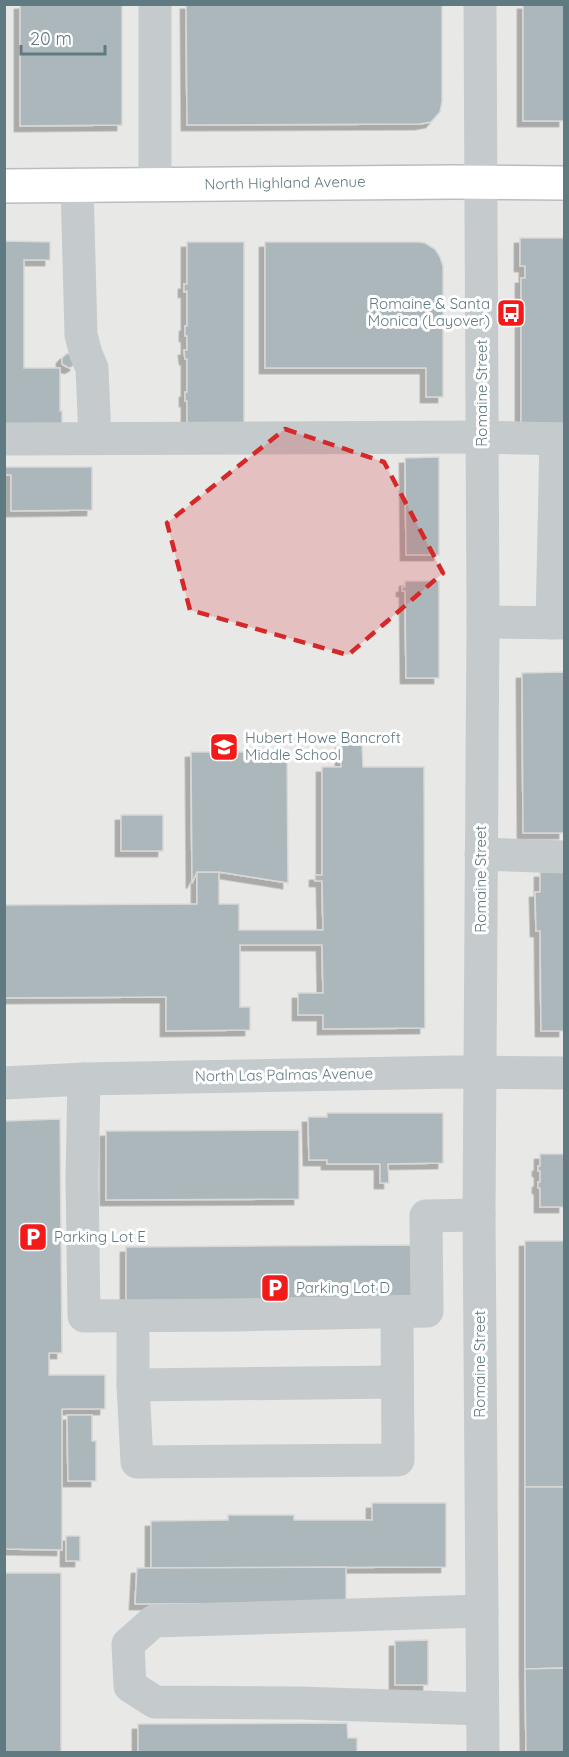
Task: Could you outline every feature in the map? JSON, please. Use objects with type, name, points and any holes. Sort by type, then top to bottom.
[{"type":"main road","name":"North Highland Avenue","points":[[4,186],[564,183]]},
{"type":"street","points":[[155,4],[155,185]]},
{"type":"street","name":"Romaine Street","points":[[480,4],[483,622],[479,1215],[483,1752]]},
{"type":"street","points":[[77,185],[81,335],[92,368],[95,438]]},
{"type":"street","points":[[4,439],[482,436],[560,439],[558,623],[483,622]]},
{"type":"street","points":[[481,854],[564,856]]},
{"type":"street","name":"North Las Palmas Avenue","points":[[4,1083],[84,1079],[481,1072],[564,1073]]},
{"type":"street","points":[[84,1079],[82,1177],[84,1316],[427,1311],[426,1216],[479,1215]]},
{"type":"street","points":[[133,1316],[133,1385],[137,1462],[398,1460],[397,1312]]},
{"type":"street","points":[[133,1385],[397,1382]]},
{"type":"street","points":[[482,1611],[154,1622],[128,1644],[130,1686],[155,1702],[299,1703],[482,1709]]},
{"type":"highlighted area","points":[[285,429],[384,462],[443,573],[348,655],[190,610],[167,523]]},
{"type":"shaded area","points":[[5,5],[564,5],[564,1752],[5,1752]]},
{"type":"building","points":[[20,4],[122,4],[122,125],[20,126]]},
{"type":"building","points":[[186,4],[442,4],[442,102],[440,112],[431,122],[420,124],[187,125]]},
{"type":"building","points":[[523,4],[564,4],[564,121],[523,121]]},
{"type":"building","points":[[520,238],[564,238],[564,432],[521,432],[521,278],[525,278],[525,266],[520,266]]},
{"type":"building","points":[[4,241],[50,242],[50,260],[24,260],[24,368],[60,368],[62,427],[4,426]]},
{"type":"building","points":[[187,242],[244,242],[244,426],[187,426],[185,392],[187,392],[187,359],[185,359],[184,350],[187,350],[185,326],[187,326],[187,291],[184,292],[184,284],[187,284]]},
{"type":"building","points":[[265,242],[419,242],[435,249],[443,266],[443,397],[426,397],[426,368],[265,368]]},
{"type":"building","points":[[71,353],[75,365],[70,368],[62,364],[62,358]]},
{"type":"building","points":[[439,457],[439,555],[406,555],[405,458]]},
{"type":"building","points":[[4,467],[92,467],[92,510],[11,511],[11,475],[4,475]]},
{"type":"building","points":[[405,581],[439,581],[439,678],[406,678],[405,591],[402,591]]},
{"type":"building","points":[[564,672],[564,833],[523,833],[522,673]]},
{"type":"building","points":[[362,742],[363,767],[424,767],[425,1028],[323,1029],[323,1015],[298,1015],[298,993],[323,993],[322,945],[240,945],[240,1007],[250,1007],[250,1030],[166,1031],[166,997],[4,998],[4,905],[197,904],[197,872],[219,872],[219,904],[239,904],[239,930],[323,930],[322,881],[315,881],[315,875],[322,875],[322,767],[341,767],[341,743]]},
{"type":"building","points":[[191,752],[287,752],[288,883],[219,872],[197,872],[192,883]]},
{"type":"building","points":[[121,815],[163,815],[163,851],[121,851]]},
{"type":"building","points":[[540,872],[564,872],[564,1031],[541,1031],[540,931],[536,931],[535,892],[540,892]]},
{"type":"building","points":[[327,1113],[443,1113],[443,1163],[388,1164],[389,1183],[380,1183],[380,1164],[327,1164],[327,1160],[309,1160],[308,1117],[327,1117]]},
{"type":"building","name":"Parking Lot E","points":[[60,1119],[62,1353],[49,1353],[49,1375],[105,1375],[105,1409],[62,1409],[62,1550],[4,1549],[4,1121]]},
{"type":"building","points":[[299,1130],[299,1199],[106,1200],[106,1131]]},
{"type":"building","points":[[540,1154],[564,1154],[564,1207],[540,1207],[538,1166],[540,1166]]},
{"type":"building","points":[[525,1241],[564,1241],[564,1487],[525,1487]]},
{"type":"building","points":[[416,1245],[416,1298],[126,1301],[126,1247]]},
{"type":"building","points":[[67,1415],[92,1415],[92,1441],[96,1441],[96,1481],[68,1481]]},
{"type":"building","points":[[525,1487],[564,1487],[564,1668],[525,1669]]},
{"type":"building","points":[[372,1503],[446,1503],[446,1567],[151,1568],[151,1521],[228,1520],[228,1515],[294,1515],[294,1520],[372,1520]]},
{"type":"building","points":[[66,1536],[80,1536],[80,1561],[66,1561]]},
{"type":"building","points":[[346,1567],[346,1603],[135,1604],[137,1568]]},
{"type":"building","points":[[4,1573],[61,1573],[61,1752],[4,1752]]},
{"type":"building","points":[[428,1640],[428,1685],[395,1685],[395,1641]]},
{"type":"building","points":[[564,1668],[564,1752],[526,1752],[525,1669]]},
{"type":"building","points":[[347,1723],[348,1738],[357,1738],[357,1752],[138,1752],[138,1724]]},
{"type":"place","name":"Romaine & Santa Monica (Layover)","points":[[511,313]]},
{"type":"place","name":"Hubert Howe Bancroft Middle School","points":[[224,747]]},
{"type":"place","name":"Parking Lot E","points":[[33,1237]]},
{"type":"place","name":"Parking Lot D","points":[[275,1288]]}]
